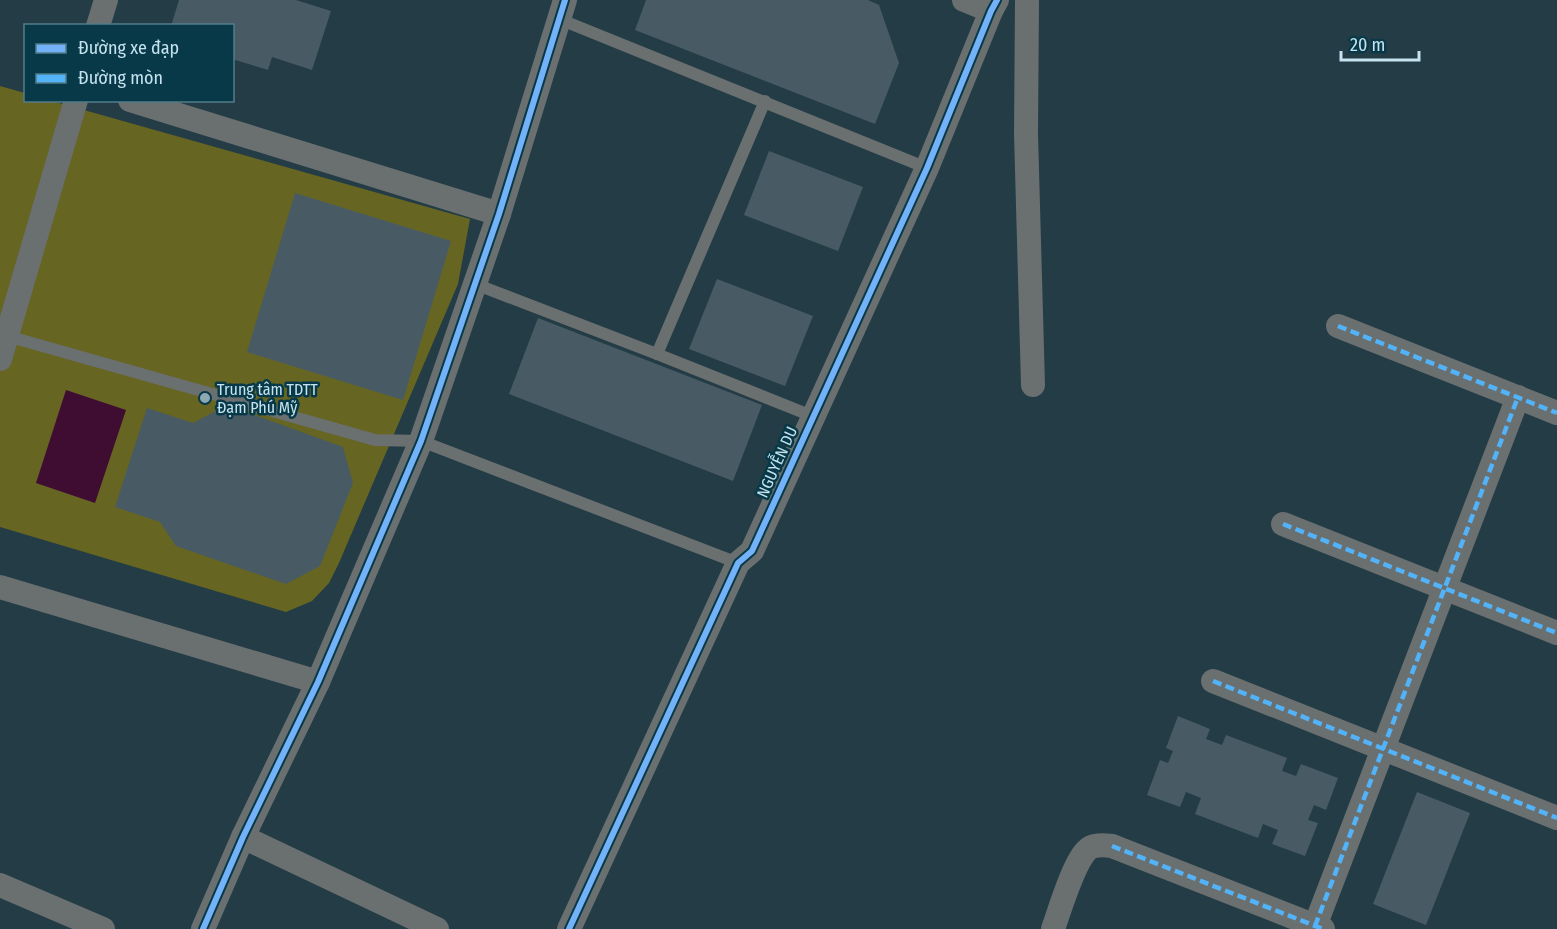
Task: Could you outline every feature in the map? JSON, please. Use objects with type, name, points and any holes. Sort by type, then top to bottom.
[{"type":"street","points":[[99,24],[106,0]]},
{"type":"street","points":[[964,0],[994,5]]},
{"type":"street","points":[[1027,0],[1026,134],[1033,385]]},
{"type":"street","name":"NGUYỄN DU","points":[[569,929],[738,563],[752,551],[927,168],[994,5]]},
{"type":"street","points":[[203,929],[243,837],[318,682],[421,441],[499,214],[562,9]]},
{"type":"street","points":[[0,359],[75,102]]},
{"type":"street","points":[[136,102],[499,214]]},
{"type":"street","points":[[1338,326],[1557,413]]},
{"type":"street","points":[[1053,929],[1075,868],[1087,849],[1100,844],[1112,846],[1319,927],[1383,748],[1518,397]]},
{"type":"street","points":[[1283,524],[1557,633]]},
{"type":"street","points":[[0,587],[318,682]]},
{"type":"street","points":[[1213,681],[1557,818]]},
{"type":"street","points":[[243,837],[394,920],[437,929]]},
{"type":"street","points":[[0,885],[103,929]]},
{"type":"lane","points":[[562,9],[765,101],[927,168]]},
{"type":"lane","points":[[657,354],[765,101]]},
{"type":"lane","points":[[475,284],[812,416]]},
{"type":"lane","points":[[7,336],[375,440],[421,441],[738,563]]},
{"type":"shaded area","name":"Trung tâm TDTT Đạm Phú Mỹ","points":[[0,86],[24,93],[24,102],[56,102],[470,219],[458,284],[339,563],[329,583],[312,601],[286,612],[0,527]]},
{"type":"shaded area","points":[[66,390],[126,410],[95,503],[36,483]]},
{"type":"building","points":[[179,0],[296,0],[331,11],[312,70],[272,57],[268,70],[234,60],[234,24],[172,24]]},
{"type":"building","points":[[646,0],[868,0],[879,5],[899,63],[875,124],[635,30]]},
{"type":"building","points":[[769,151],[863,187],[838,251],[744,215]]},
{"type":"building","points":[[295,193],[451,241],[403,400],[247,352]]},
{"type":"building","points":[[717,279],[813,316],[785,386],[689,349]]},
{"type":"building","points":[[538,318],[762,405],[733,481],[509,394]]},
{"type":"building","points":[[227,405],[343,447],[353,483],[320,566],[286,584],[176,546],[160,522],[115,507],[147,408],[193,423]]},
{"type":"building","points":[[1178,716],[1210,729],[1206,739],[1222,745],[1226,735],[1287,758],[1282,771],[1296,776],[1301,764],[1338,778],[1326,810],[1314,805],[1308,820],[1318,823],[1305,856],[1272,844],[1278,830],[1263,824],[1258,838],[1195,814],[1201,798],[1186,792],[1180,807],[1147,795],[1160,760],[1168,763],[1173,751],[1166,748]]},
{"type":"building","points":[[1417,792],[1470,813],[1426,925],[1373,904]]},
{"type":"marked path","points":[[1338,326],[1557,413]]},
{"type":"marked path","points":[[1315,926],[1518,397]]},
{"type":"marked path","points":[[1283,524],[1557,633]]},
{"type":"marked path","points":[[1213,681],[1557,818]]},
{"type":"marked path","points":[[1112,846],[1323,929]]},
{"type":"cycle path","points":[[203,929],[243,837],[318,682],[421,441],[499,214],[565,0]]},
{"type":"cycle path","points":[[569,929],[738,563],[752,551],[927,168],[997,0]]},
{"type":"place","name":"Trung tâm TDTT Đạm Phú Mỹ","points":[[205,398]]}]
